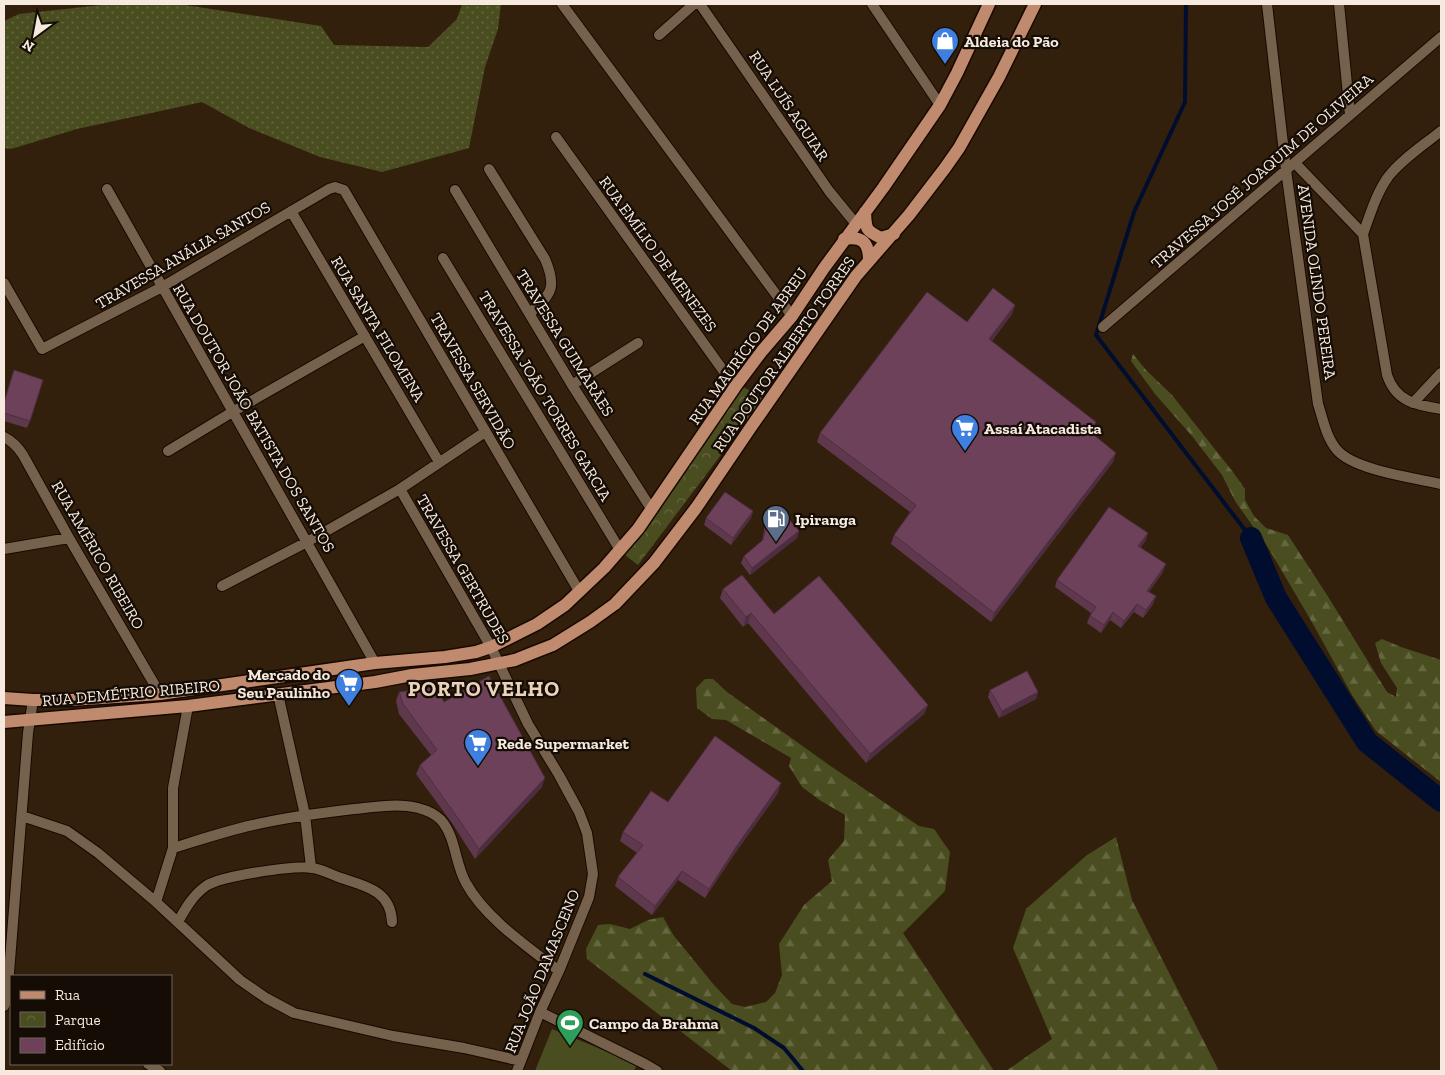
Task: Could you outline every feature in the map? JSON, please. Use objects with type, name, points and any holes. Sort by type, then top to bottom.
[{"type":"main road","name":"RUA MAURÍCIO DE ABREU","points":[[4,698],[71,700],[160,694],[375,662],[445,657],[476,652],[491,647],[537,624],[565,605],[620,550],[638,529],[735,387],[792,316],[844,239],[940,105],[989,4]]},
{"type":"main road","name":"RUA DOUTOR ALBERTO TORRES","points":[[499,663],[514,660],[553,645],[590,622],[615,604],[654,563],[696,508],[856,276],[894,234],[959,148],[999,77],[1035,4]]},
{"type":"main road","points":[[865,212],[866,228],[870,233],[881,238],[894,234]]},
{"type":"main road","points":[[844,239],[855,238],[864,241],[869,251],[869,261]]},
{"type":"main road","name":"RUA DEMÉTRIO RIBEIRO","points":[[4,722],[188,706],[375,682],[412,675],[470,669],[499,663]]},
{"type":"street","points":[[562,4],[792,316]]},
{"type":"street","points":[[659,35],[694,4]]},
{"type":"street","name":"RUA LUÍS AGUIAR","points":[[700,4],[829,191],[856,224]]},
{"type":"street","points":[[872,4],[940,105]]},
{"type":"street","name":"AVENIDA OLINDO PEREIRA","points":[[1268,4],[1290,167],[1318,404],[1326,429],[1338,451],[1356,464],[1441,484]]},
{"type":"street","points":[[1339,4],[1350,116]]},
{"type":"street","name":"TRAVESSA JOSÉ JOAQUIM DE OLIVEIRA","points":[[1103,327],[1441,37]]},
{"type":"street","points":[[1441,131],[1403,162],[1388,178],[1377,198],[1363,234],[1390,385],[1395,391],[1413,403],[1441,409]]},
{"type":"street","name":"RUA EMÍLIO DE MENEZES","points":[[556,138],[735,387]]},
{"type":"street","points":[[1290,167],[1363,234]]},
{"type":"street","points":[[489,168],[545,259],[551,274],[552,285],[549,294],[530,313]]},
{"type":"street","name":"TRAVESSA ANÁLIA SANTOS","points":[[4,283],[42,349],[162,287],[291,210],[330,189],[338,188]]},
{"type":"street","name":"TRAVESSA SERVIDÃO","points":[[338,188],[344,190],[351,201],[579,592]]},
{"type":"street","name":"RUA DOUTOR JOÃO BATISTA DOS SANTOS","points":[[108,189],[375,662]]},
{"type":"street","name":"TRAVESSA GUIMARÃES","points":[[455,190],[572,385],[652,510]]},
{"type":"street","name":"RUA SANTA FILOMENA","points":[[291,210],[439,462]]},
{"type":"street","name":"TRAVESSA JOÃO TORRES GARCIA","points":[[443,258],[620,550]]},
{"type":"street","points":[[168,451],[365,336]]},
{"type":"street","points":[[572,385],[638,343]]},
{"type":"street","points":[[1413,403],[1441,373]]},
{"type":"street","points":[[222,586],[307,542],[400,489],[485,432]]},
{"type":"street","name":"RUA AMÉRICO RIBEIRO","points":[[4,437],[17,446],[23,455],[160,694]]},
{"type":"street","name":"TRAVESSA GERTRUDES","points":[[400,489],[499,663]]},
{"type":"street","points":[[4,549],[69,538]]},
{"type":"street","name":"RUA JOÃO DAMASCENO","points":[[499,663],[528,724],[559,775],[578,812],[587,833],[592,874],[592,886],[589,897],[519,1066]]},
{"type":"street","points":[[278,694],[305,815],[311,867]]},
{"type":"street","points":[[6,1000],[29,719],[33,700]]},
{"type":"street","points":[[156,902],[173,848],[173,788],[188,706]]},
{"type":"street","points":[[173,848],[251,825],[305,815],[399,806],[418,808],[432,814],[447,828],[466,882],[478,900],[520,940],[559,971]]},
{"type":"street","points":[[22,816],[67,831],[98,853],[156,902],[240,980],[294,1014],[393,1036],[464,1048],[519,1066]]},
{"type":"street","points":[[178,922],[188,904],[200,891],[214,882],[229,877],[311,867],[368,886],[380,894],[390,908],[392,922]]},
{"type":"street","points":[[540,1012],[657,1071]]},
{"type":"green space","points":[[111,4],[179,4],[321,26],[334,45],[428,47],[457,19],[462,4],[501,4],[498,29],[485,67],[469,148],[382,172],[320,157],[249,128],[202,102],[77,129],[11,149],[4,148],[4,21],[19,14]]},
{"type":"green space","points":[[1133,354],[1146,370],[1172,395],[1233,472],[1245,489],[1245,500],[1254,516],[1266,528],[1288,535],[1387,692],[1396,697],[1397,688],[1381,663],[1375,643],[1382,639],[1441,660],[1441,782],[1376,731],[1352,695],[1269,549],[1235,501],[1222,475],[1192,436],[1155,394],[1131,361]]},
{"type":"green space","points":[[742,386],[763,399],[638,565],[625,555]]},
{"type":"green space","points":[[705,679],[713,679],[727,692],[829,765],[919,826],[934,829],[950,852],[945,891],[903,933],[994,1071],[732,1071],[587,959],[586,949],[598,925],[610,924],[630,929],[648,920],[663,917],[674,936],[732,1004],[745,1007],[766,1002],[775,993],[782,975],[779,944],[804,905],[832,881],[828,860],[844,841],[845,815],[802,787],[789,766],[791,758],[726,720],[712,719],[697,708],[696,688]]},
{"type":"green space","points":[[1116,837],[1132,900],[1219,1071],[1006,1071],[1052,1039],[1013,948],[1026,909],[1087,855]]},
{"type":"green space","name":"Campo da Brahma","points":[[552,1029],[637,1064],[634,1071],[535,1071]]},
{"type":"building","name":"Assaí Atacadista","points":[[993,288],[1015,305],[989,339],[1096,422],[1089,431],[1116,453],[994,613],[894,535],[916,505],[820,433],[927,292],[967,322]]},
{"type":"building","points":[[14,370],[43,380],[30,421],[4,413],[4,403]]},
{"type":"building","name":"Ipiranga","points":[[725,492],[753,511],[733,538],[706,518]]},
{"type":"building","points":[[1109,507],[1148,533],[1138,546],[1166,564],[1147,591],[1156,596],[1146,610],[1137,604],[1124,621],[1113,612],[1104,625],[1090,616],[1096,607],[1057,580]]},
{"type":"building","name":"Ipiranga","points":[[780,509],[799,531],[752,568],[744,556],[763,540],[768,519]]},
{"type":"building","points":[[742,575],[774,614],[819,576],[928,705],[870,754],[751,613],[746,617],[723,589]]},
{"type":"building","points":[[1027,671],[1038,692],[1002,711],[990,690]]},
{"type":"building","name":"Rede Supermarket","points":[[489,676],[545,778],[479,849],[420,765],[437,750],[403,704],[399,692],[436,687],[444,702]]},
{"type":"building","points":[[715,736],[781,783],[709,889],[682,871],[655,906],[618,877],[643,845],[623,832],[651,791],[668,802]]},
{"type":"waterway","points":[[1186,4],[1185,102],[1134,212],[1096,335],[1251,538]]},
{"type":"waterway","points":[[1251,538],[1276,598],[1367,742],[1441,801]]},
{"type":"waterway","points":[[645,974],[754,1028],[784,1048],[803,1071]]},
{"type":"place","name":"Aldeia do Pão","points":[[945,65]]},
{"type":"place","name":"Assaí Atacadista","points":[[965,452]]},
{"type":"place","name":"Ipiranga","points":[[776,543]]},
{"type":"place","name":"Mercado do Seu Paulinho","points":[[349,707]]},
{"type":"place","name":"Rede Supermarket","points":[[478,767]]},
{"type":"place","name":"Campo da Brahma","points":[[570,1047]]},
{"type":"district","name":"PORTO VELHO","points":[[484,688]]}]
